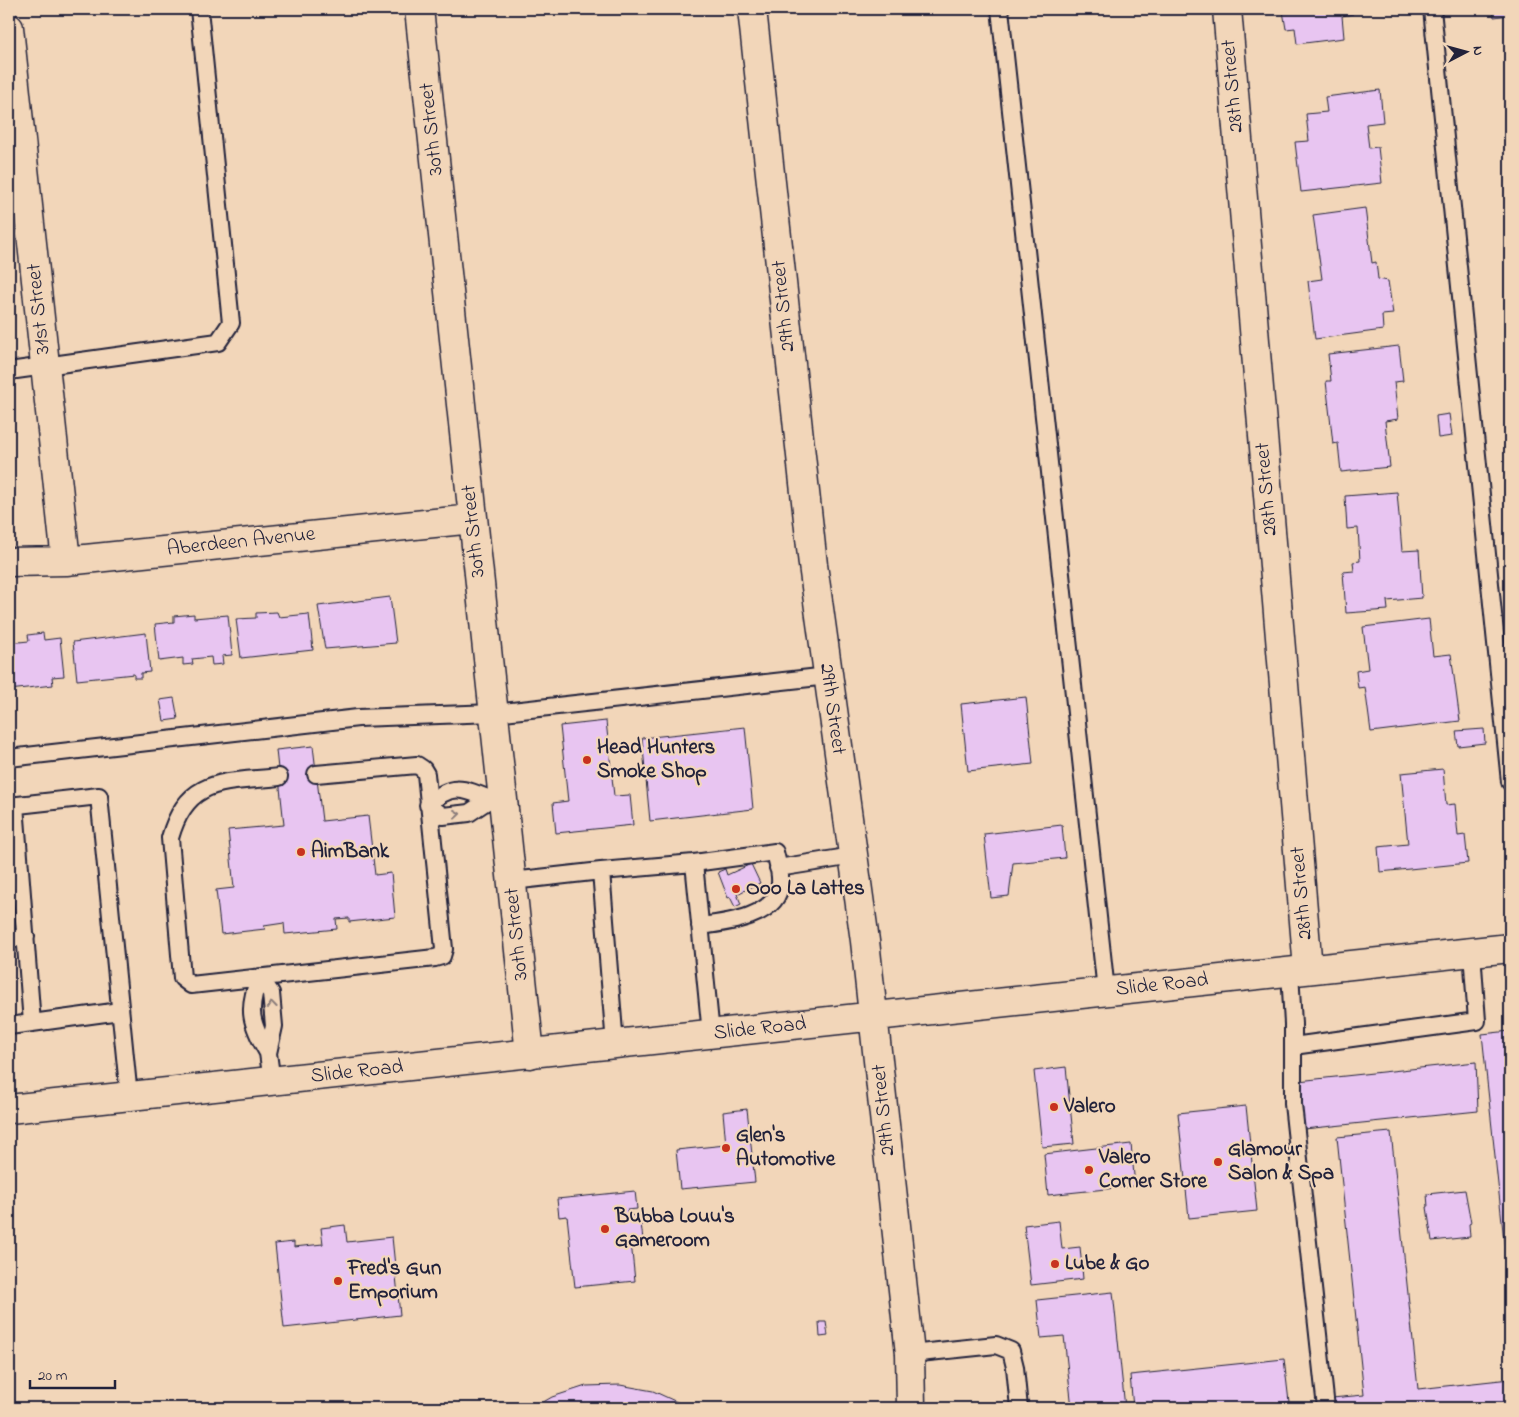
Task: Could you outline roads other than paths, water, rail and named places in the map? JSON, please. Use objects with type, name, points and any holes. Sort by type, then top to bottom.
[{"type":"street","name":"30th Street","points":[[419,9],[494,714],[496,799],[512,881],[530,1054]]},
{"type":"street","name":"29th Street","points":[[752,9],[813,565],[873,1016],[910,1354],[911,1408]]},
{"type":"street","name":"28th Street","points":[[1227,9],[1299,971]]},
{"type":"street","name":"31st Street","points":[[9,28],[66,561]]},
{"type":"street","name":"Aberdeen Avenue","points":[[9,562],[66,561],[473,518]]},
{"type":"street","name":"Slide Road","points":[[9,1109],[1510,948]]},
{"type":"lane","points":[[9,371],[45,368],[218,342],[231,323],[199,9]]},
{"type":"lane","points":[[1000,9],[1106,992]]},
{"type":"lane","points":[[1432,9],[1510,782]]},
{"type":"lane","points":[[9,758],[358,718],[494,714],[828,676]]},
{"type":"lane","points":[[279,777],[220,784],[200,791],[180,808],[170,838],[182,978],[190,985],[442,956],[444,950],[426,774],[417,765],[316,774]]},
{"type":"lane","points":[[428,806],[441,792],[467,790],[496,799]]},
{"type":"lane","points":[[32,1023],[26,937],[12,805],[99,796],[128,1097]]},
{"type":"lane","points":[[428,806],[443,816],[469,813],[496,799]]},
{"type":"lane","points":[[512,881],[694,863],[775,852],[780,884],[776,897],[764,909],[740,921],[700,926]]},
{"type":"lane","points":[[778,868],[853,856]]},
{"type":"lane","points":[[694,863],[711,1034]]},
{"type":"lane","points":[[601,871],[615,1045]]},
{"type":"lane","points":[[9,939],[26,937]]},
{"type":"lane","points":[[1293,1046],[1477,1021],[1472,952]]},
{"type":"lane","points":[[1299,971],[1293,1046],[1293,1104],[1326,1408]]},
{"type":"lane","points":[[260,977],[271,993],[274,1026],[268,1053],[272,1082]]},
{"type":"lane","points":[[9,1026],[120,1011]]},
{"type":"lane","points":[[910,1354],[996,1346],[1011,1351],[1019,1408]]},
{"type":"place","name":"Head Hunters Smoke Shop","points":[[587,760]]},
{"type":"place","name":"AimBank","points":[[301,852]]},
{"type":"place","name":"Ooo La Lattes","points":[[736,889]]},
{"type":"place","name":"Valero","points":[[1054,1107]]},
{"type":"place","name":"Glen's Automotive","points":[[726,1148]]},
{"type":"place","name":"Glamour Salon & Spa","points":[[1218,1162]]},
{"type":"place","name":"Valero Corner Store","points":[[1089,1170]]},
{"type":"place","name":"Bubba Louu's Gameroom","points":[[605,1229]]},
{"type":"place","name":"Lube & Go","points":[[1055,1264]]},
{"type":"place","name":"Fred's Gun Emporium","points":[[338,1281]]}]
